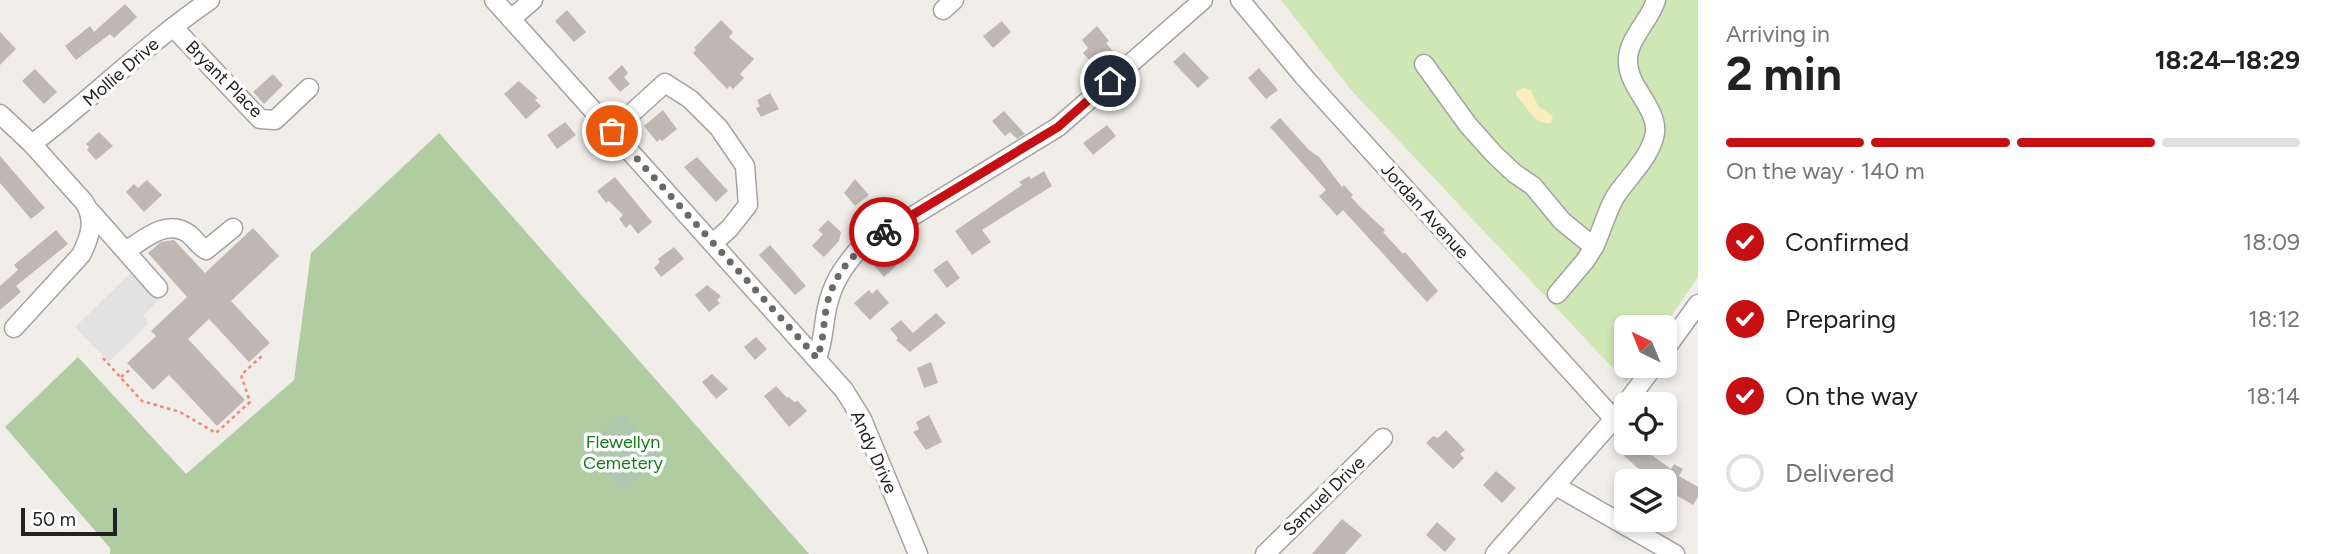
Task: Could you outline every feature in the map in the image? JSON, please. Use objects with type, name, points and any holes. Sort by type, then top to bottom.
[{"type":"street","name":"Mollie Drive","points":[[32,144],[68,117],[173,27],[210,0]]},
{"type":"street","name":"Andy Drive","points":[[494,0],[844,390],[862,419],[918,554]]},
{"type":"street","points":[[511,19],[533,0]]},
{"type":"street","points":[[817,358],[824,339],[826,310],[834,283],[859,249],[1058,127],[1203,0]]},
{"type":"street","name":"Jordan Avenue","points":[[1240,0],[1305,78],[1614,419]]},
{"type":"street","points":[[1557,294],[1594,247],[1608,211],[1643,159],[1654,137],[1652,117],[1636,87],[1628,60],[1635,38],[1656,0]]},
{"type":"street","name":"Bryant Place","points":[[173,27],[261,119],[275,120],[309,89]]},
{"type":"street","points":[[1424,64],[1468,125],[1507,168],[1533,186],[1562,221],[1594,247]]},
{"type":"street","points":[[612,131],[665,83],[690,99],[719,128],[745,166],[748,205],[729,229],[713,243]]},
{"type":"street","points":[[0,114],[32,144],[158,288]]},
{"type":"street","points":[[14,328],[82,255],[91,228],[90,211]]},
{"type":"street","points":[[126,251],[158,231],[168,228],[188,234],[206,250],[233,228]]},
{"type":"street","points":[[1677,333],[1698,304]]},
{"type":"street","points":[[1634,392],[1645,378]]},
{"type":"street","points":[[1495,554],[1614,419]]},
{"type":"street","name":"Samuel Drive","points":[[1265,554],[1383,438]]},
{"type":"street","points":[[1556,486],[1675,554]]},
{"type":"path","points":[[103,358],[142,401],[180,412],[216,433],[250,402],[241,375],[263,355]]},
{"type":"path","points":[[121,377],[132,368]]},
{"type":"green space","points":[[1281,0],[1698,0],[1698,277],[1672,315],[1614,315],[1614,369],[1352,91]]},
{"type":"green space","points":[[439,133],[809,554],[110,554],[110,548],[5,427],[78,357],[186,474],[294,380],[311,253]]},
{"type":"green space","name":"Flewellyn Cemetery","points":[[622,413],[661,456],[623,491],[584,448]]},
{"type":"sand","points":[[1523,88],[1531,90],[1538,106],[1553,116],[1551,123],[1540,121],[1527,109],[1516,95],[1516,92]]},
{"type":"shaded area","points":[[136,268],[163,296],[143,315],[149,323],[109,362],[75,327]]},
{"type":"building","points":[[125,4],[137,17],[114,38],[110,34],[76,60],[65,46],[90,26],[94,32]]},
{"type":"building","points":[[567,10],[586,32],[574,42],[555,21]]},
{"type":"building","points":[[721,20],[733,32],[729,37],[754,59],[740,74],[744,78],[733,89],[730,86],[727,89],[693,53],[696,50],[694,48]]},
{"type":"building","points":[[1002,21],[1011,32],[993,48],[983,36]]},
{"type":"building","points":[[1097,26],[1115,54],[1108,61],[1100,52],[1090,61],[1083,53],[1088,48],[1082,40]]},
{"type":"building","points":[[0,32],[16,49],[0,65]]},
{"type":"building","points":[[1184,52],[1209,78],[1198,88],[1173,62]]},
{"type":"building","points":[[622,65],[628,73],[624,77],[630,84],[620,92],[608,78]]},
{"type":"building","points":[[1259,68],[1278,90],[1266,99],[1248,78]]},
{"type":"building","points":[[35,69],[57,92],[44,104],[22,81]]},
{"type":"building","points":[[273,74],[283,85],[264,104],[253,92]]},
{"type":"building","points":[[519,81],[538,98],[535,100],[541,106],[526,119],[504,94]]},
{"type":"building","points":[[770,93],[779,109],[761,117],[756,108],[760,106],[757,100]]},
{"type":"building","points":[[663,110],[677,129],[657,142],[644,126]]},
{"type":"building","points":[[1004,111],[1025,134],[1017,139],[1010,132],[1005,136],[992,121]]},
{"type":"building","points":[[1280,118],[1309,150],[1319,157],[1342,187],[1344,185],[1353,195],[1351,197],[1385,230],[1383,232],[1403,254],[1405,252],[1438,291],[1427,302],[1343,210],[1337,216],[1319,196],[1326,190],[1270,127]]},
{"type":"building","points":[[565,122],[576,135],[557,149],[547,135]]},
{"type":"building","points":[[1107,125],[1116,136],[1093,155],[1083,143]]},
{"type":"building","points":[[99,132],[113,146],[96,160],[87,150],[89,147],[86,144]]},
{"type":"building","points":[[0,156],[45,208],[31,219],[0,183]]},
{"type":"building","points":[[697,157],[728,191],[716,202],[684,167]]},
{"type":"building","points":[[1044,171],[1052,186],[982,230],[991,242],[972,255],[955,231],[1022,185],[1019,182]]},
{"type":"building","points":[[615,177],[652,222],[638,234],[630,224],[626,228],[619,219],[623,215],[609,201],[606,203],[597,191]]},
{"type":"building","points":[[855,179],[869,195],[855,206],[844,193]]},
{"type":"building","points":[[147,180],[162,195],[144,212],[126,192],[134,184],[138,188]]},
{"type":"building","points":[[828,220],[841,232],[839,241],[824,257],[812,246],[823,234],[818,230]]},
{"type":"building","points":[[253,228],[279,256],[231,301],[270,343],[249,362],[209,319],[188,339],[245,400],[217,426],[169,375],[153,390],[127,363],[156,336],[151,331],[187,297],[148,253],[161,242],[174,240],[205,273]]},
{"type":"building","points":[[56,230],[68,244],[16,286],[21,292],[0,310],[0,286],[18,270],[14,265]]},
{"type":"building","points":[[770,245],[806,286],[795,295],[759,255]]},
{"type":"building","points":[[674,247],[684,259],[661,277],[654,268],[660,262],[658,259]]},
{"type":"building","points":[[883,252],[896,266],[884,277],[871,262]]},
{"type":"building","points":[[947,260],[960,278],[947,288],[933,270]]},
{"type":"building","points":[[707,285],[721,296],[717,300],[720,303],[709,312],[695,295]]},
{"type":"building","points":[[877,289],[889,303],[870,320],[854,303],[869,290],[872,294]]},
{"type":"building","points":[[936,313],[946,323],[910,352],[896,340],[898,338],[890,329],[901,320],[913,333]]},
{"type":"building","points":[[756,337],[767,349],[755,360],[744,347]]},
{"type":"building","points":[[931,362],[938,383],[924,388],[917,368]]},
{"type":"building","points":[[712,374],[728,389],[716,399],[702,382]]},
{"type":"building","points":[[776,386],[787,398],[798,401],[807,411],[789,427],[764,396]]},
{"type":"building","points":[[929,415],[942,442],[926,450],[913,432],[919,429],[916,422]]},
{"type":"building","points":[[1446,430],[1465,450],[1460,454],[1464,458],[1453,469],[1426,443],[1433,436],[1438,438]]},
{"type":"building","points":[[1652,455],[1671,469],[1639,469],[1624,456]]},
{"type":"building","points":[[1674,464],[1683,469],[1679,476],[1698,487],[1698,497],[1693,505],[1677,496],[1677,469],[1671,469]]},
{"type":"building","points":[[1496,471],[1516,488],[1502,503],[1483,485]]},
{"type":"building","points":[[1342,519],[1362,535],[1345,554],[1312,554]]},
{"type":"building","points":[[1437,522],[1456,539],[1445,552],[1426,535]]},
{"type":"way so far","points":[[612,131],[817,358],[824,339],[826,310],[834,283],[859,249],[884,232]]},
{"type":"route","points":[[884,232],[1058,127],[1110,81]]}]
